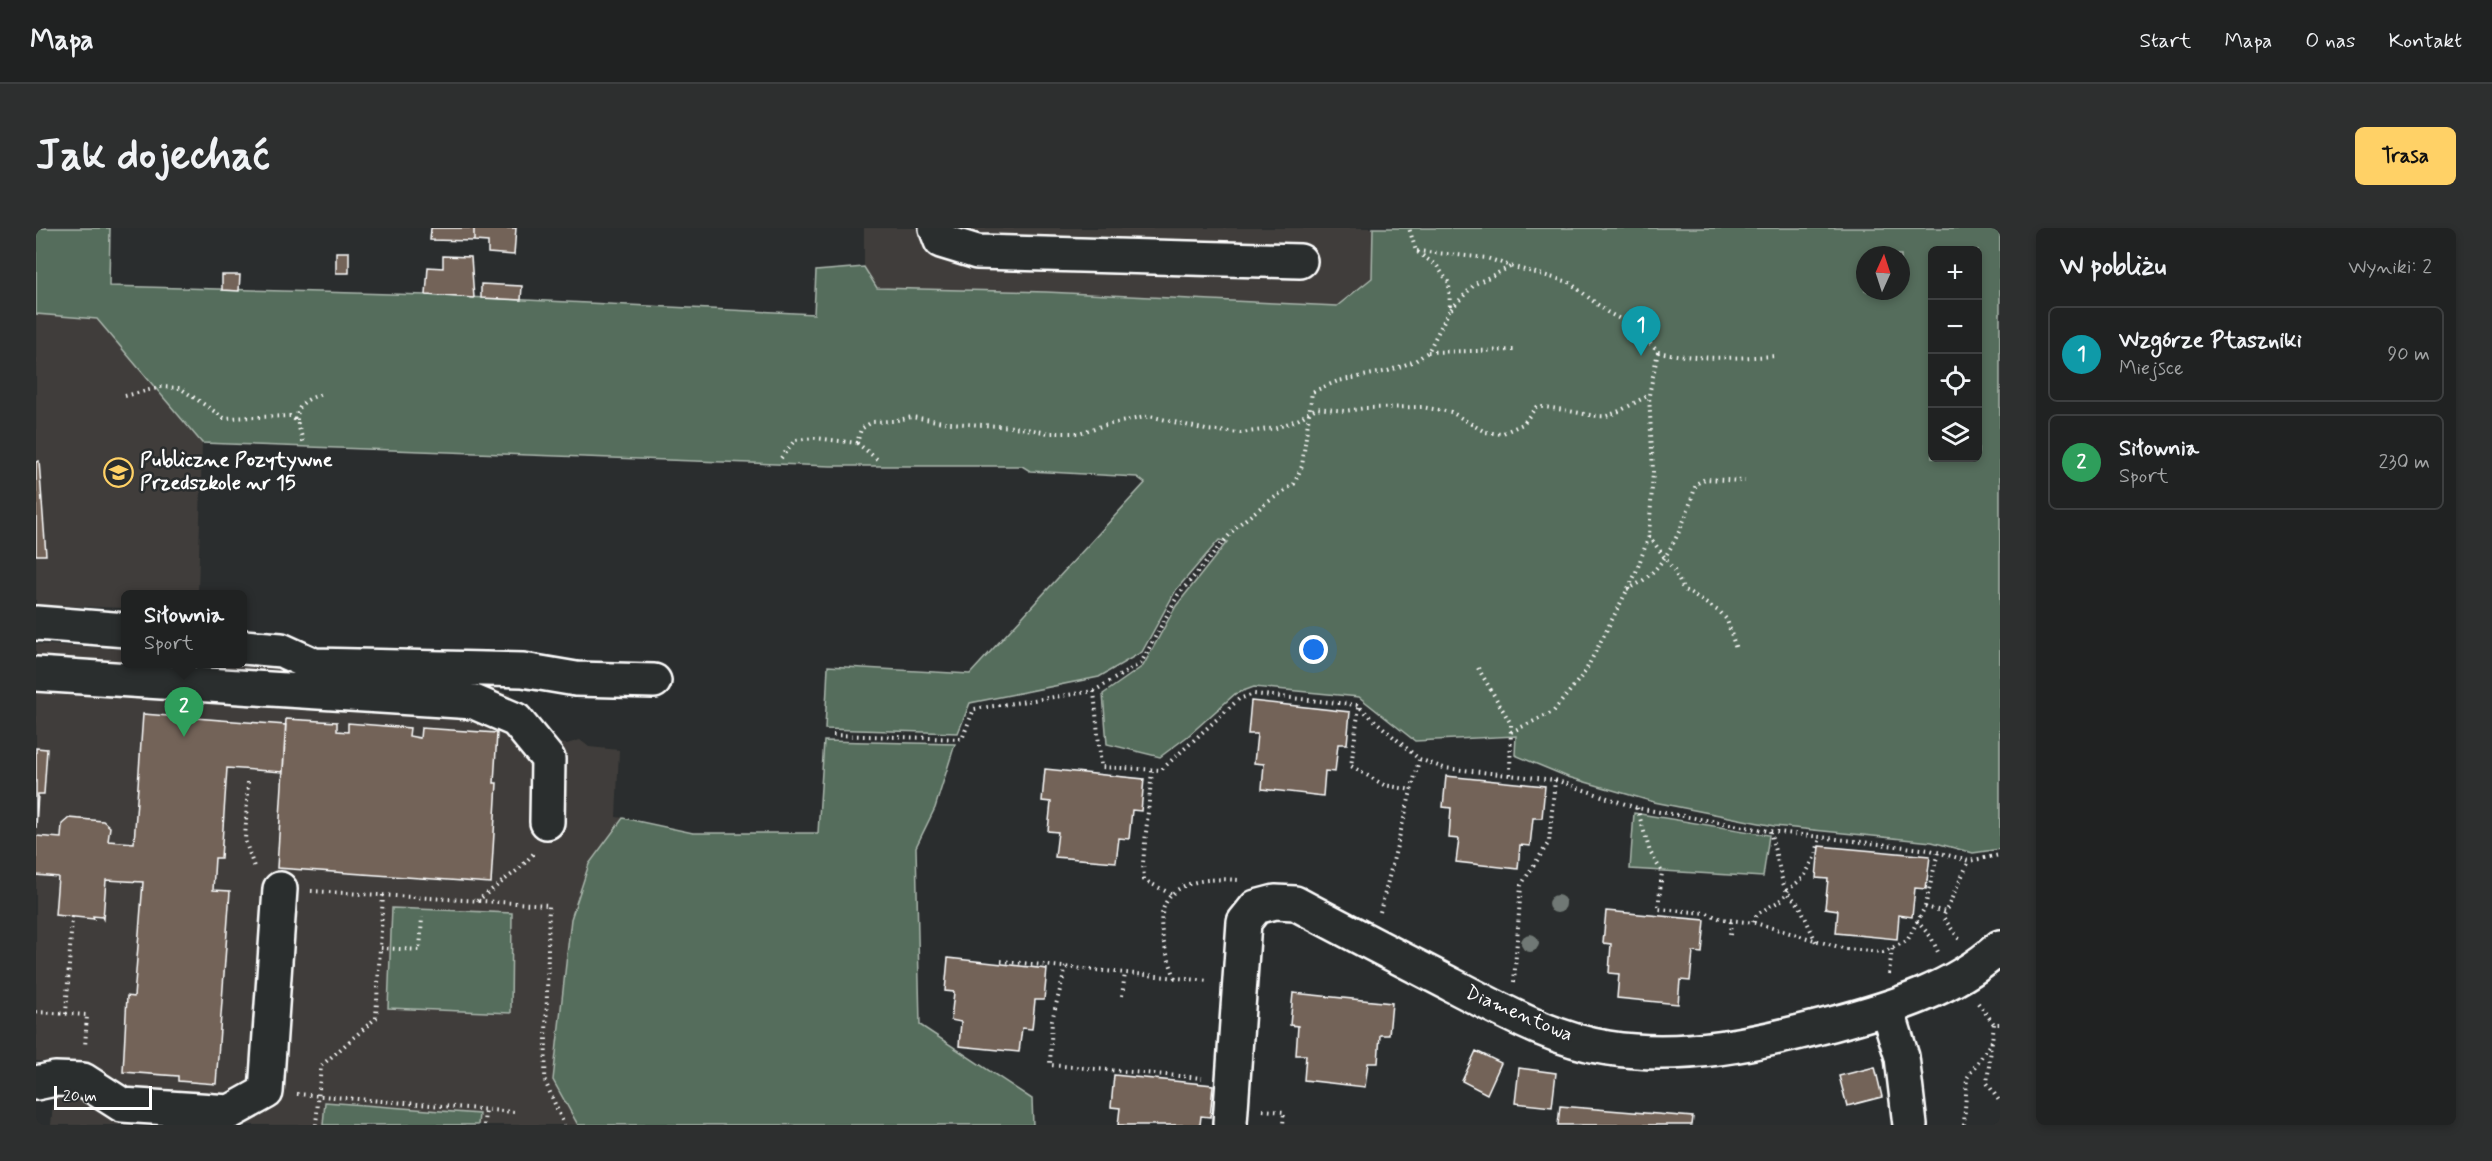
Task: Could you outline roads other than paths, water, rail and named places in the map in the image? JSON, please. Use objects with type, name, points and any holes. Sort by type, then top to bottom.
[{"type":"street","points":[[936,228],[941,241],[977,252],[1300,261]]},
{"type":"street","points":[[36,623],[121,630]]},
{"type":"street","points":[[247,647],[281,650],[314,665],[523,670],[576,680],[654,681]]},
{"type":"street","points":[[36,674],[474,702],[516,720],[548,759],[547,822]]},
{"type":"street","points":[[36,1083],[56,1079],[83,1080],[122,1105],[230,1112],[266,1092],[280,889]]},
{"type":"street","name":"Diamentowa","points":[[1230,1123],[1244,922],[1256,907],[1275,902],[1295,903],[1494,1006],[1558,1034],[1606,1048],[1657,1053],[1708,1050],[1790,1035],[1887,1009],[1940,988],[1986,960],[2000,947]]},
{"type":"street","points":[[1887,1009],[1902,1057],[1910,1125]]},
{"type":"place","name":"Wzgórze Ptaszniki","points":[[1641,356]]},
{"type":"place","name":"Publiczne Pozytywne Przedszkole nr 15","points":[[119,472]]},
{"type":"place","name":"Siłownia","points":[[184,737]]}]
